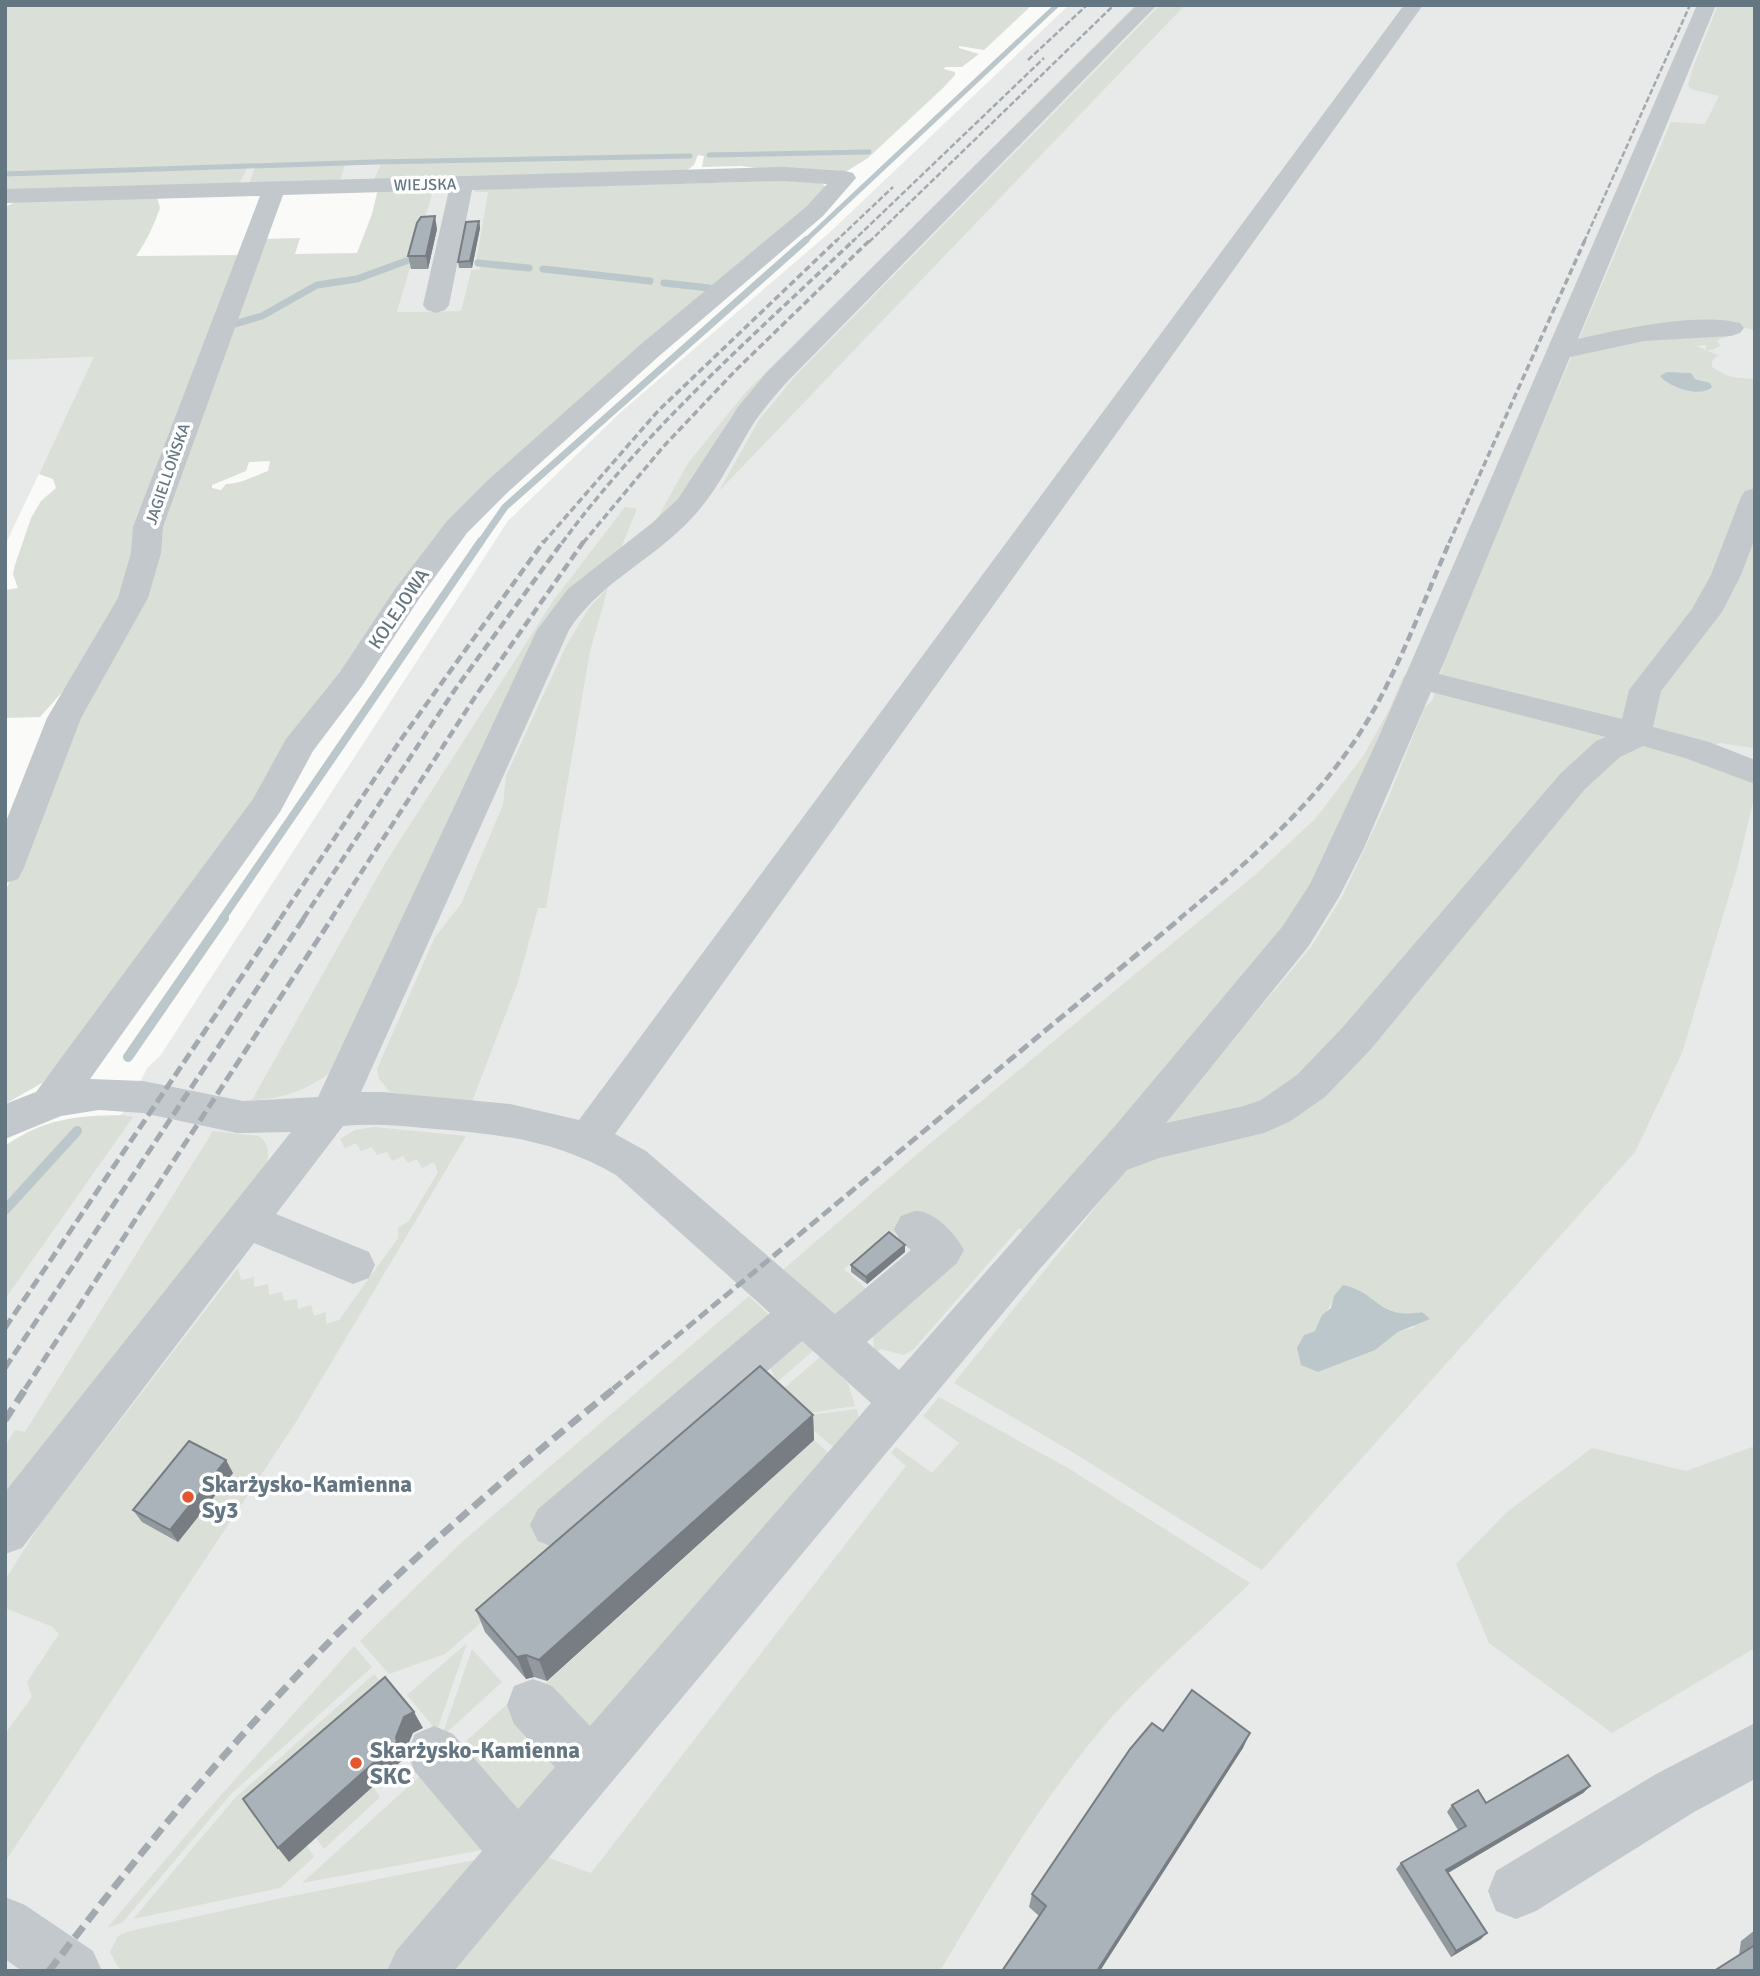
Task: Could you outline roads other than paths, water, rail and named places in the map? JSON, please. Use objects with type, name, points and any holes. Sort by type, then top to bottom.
[{"type":"street","points":[[5,1531],[333,1109],[553,631],[570,604],[610,566],[679,515],[702,485],[748,410],[776,378],[1148,5]]},
{"type":"street","points":[[587,1141],[1415,5]]},
{"type":"street","points":[[416,1971],[1110,1158],[1295,937],[1326,888],[1346,848],[1707,5]]},
{"type":"street","name":"WIEJSKA","points":[[5,196],[491,184],[771,173],[831,182]]},
{"type":"street","name":"KOLEJOWA","points":[[51,1101],[268,804],[298,747],[351,679],[406,596],[457,527],[507,478],[649,352],[815,211],[831,182]]},
{"type":"street","points":[[436,305],[462,184]]},
{"type":"street","name":"JAGIELLOŃSKA","points":[[5,870],[65,718],[133,598],[146,553],[148,527],[274,188]]},
{"type":"street","points":[[1560,352],[1682,328],[1731,328]]},
{"type":"street","points":[[1110,1158],[1155,1142],[1249,1121],[1275,1111],[1311,1086],[1357,1038],[1573,782],[1599,756],[1632,738],[1646,690],[1706,612],[1726,575],[1755,497]]},
{"type":"street","points":[[1420,679],[1697,750],[1755,773]]},
{"type":"street","name":"KOLEJOWA","points":[[5,1123],[51,1101],[92,1093],[133,1095],[243,1117],[273,1117],[333,1109],[382,1108],[551,1128],[587,1141],[631,1163],[902,1401]]},
{"type":"street","points":[[246,1221],[353,1265]]},
{"type":"street","points":[[555,1525],[818,1327],[942,1250],[916,1229]]},
{"type":"street","points":[[533,1705],[591,1766]]},
{"type":"street","points":[[1516,1891],[1675,1793],[1755,1750]]},
{"type":"street","points":[[434,1753],[518,1851]]},
{"type":"street","points":[[5,1926],[73,1971]]},
{"type":"waterway","points":[[804,242],[1057,5]]},
{"type":"waterway","points":[[709,155],[869,152]]},
{"type":"waterway","points":[[5,174],[374,162],[690,156]]},
{"type":"waterway","points":[[480,543],[505,507],[806,240]]},
{"type":"waterway","points":[[228,326],[262,316],[317,285],[357,279],[406,261]]},
{"type":"waterway","points":[[478,263],[529,268]]},
{"type":"waterway","points":[[543,269],[650,281]]},
{"type":"waterway","points":[[664,283],[709,288]]},
{"type":"waterway","points":[[222,919],[481,541]]},
{"type":"waterway","points":[[128,1057],[224,918]]},
{"type":"waterway","points":[[5,1210],[77,1131]]},
{"type":"railway","points":[[1028,60],[1087,5]]},
{"type":"railway","points":[[869,242],[1114,5]]},
{"type":"railway","points":[[1584,242],[1690,5]]},
{"type":"railway","points":[[852,242],[1044,58]]},
{"type":"railway","points":[[835,242],[893,187]]},
{"type":"railway","points":[[543,543],[658,411],[837,240]]},
{"type":"railway","points":[[562,543],[594,501],[664,423],[854,240]]},
{"type":"railway","points":[[583,543],[663,447],[736,370],[870,240]]},
{"type":"railway","points":[[1449,543],[1585,240]]},
{"type":"railway","points":[[280,919],[402,738],[544,541]]},
{"type":"railway","points":[[303,919],[454,691],[563,541]]},
{"type":"railway","points":[[331,919],[477,694],[584,541]]},
{"type":"railway","points":[[1179,919],[1258,851],[1306,803],[1349,749],[1391,677],[1450,541]]},
{"type":"railway","points":[[5,1328],[281,918]]},
{"type":"railway","points":[[5,1368],[304,918]]},
{"type":"railway","points":[[25,1389],[332,918]]},
{"type":"railway","points":[[613,1389],[1181,918]]},
{"type":"railway","points":[[5,1420],[26,1388]]},
{"type":"railway","points":[[49,1971],[186,1799],[334,1637],[471,1509],[615,1388]]},
{"type":"place","name":"Skarżysko-Kamienna Sy3","points":[[188,1497]]},
{"type":"place","name":"Skarżysko-Kamienna SKC","points":[[356,1763]]}]
